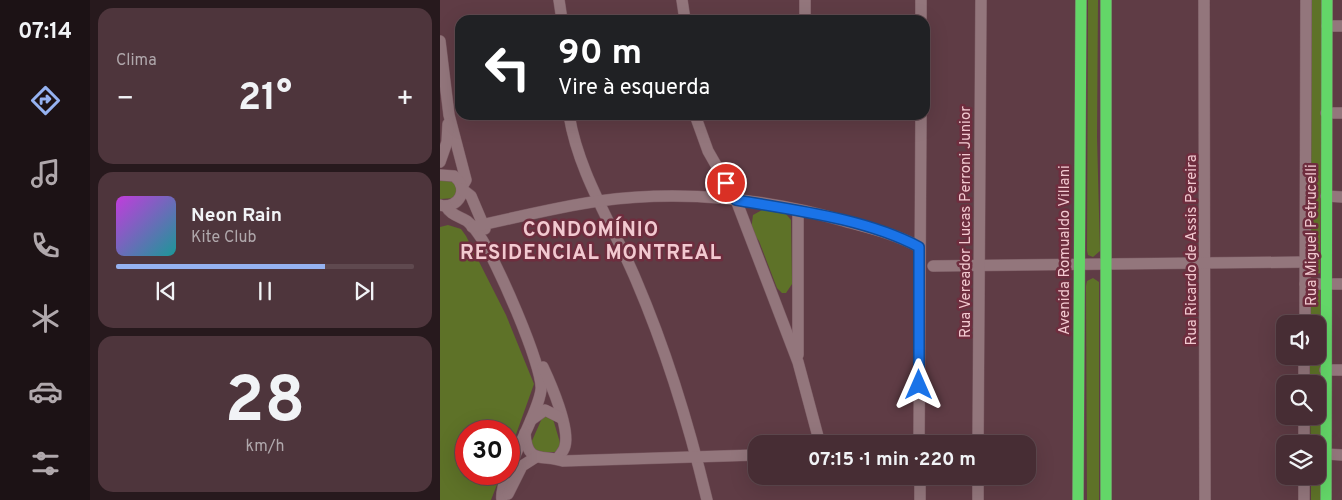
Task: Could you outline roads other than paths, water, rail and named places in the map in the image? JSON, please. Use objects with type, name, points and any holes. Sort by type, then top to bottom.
[{"type":"street","points":[[559,0],[561,15]]},
{"type":"street","points":[[682,0],[684,15]]},
{"type":"street","points":[[805,0],[806,15]]},
{"type":"street","points":[[921,0],[921,15]]},
{"type":"street","name":"Rua Vereador Lucas Perroni Junior","points":[[978,435],[981,0]]},
{"type":"street","name":"Avenida Romualdo Villani","points":[[1078,500],[1081,0]]},
{"type":"street","points":[[1106,0],[1106,500]]},
{"type":"street","name":"Rua Ricardo de Assis Pereira","points":[[1204,0],[1205,500]]},
{"type":"street","name":"Rua Miguel Petrucelli","points":[[1305,315],[1306,0]]},
{"type":"street","name":"Rua Miguel Petrucelli","points":[[1326,435],[1327,0]]},
{"type":"street","points":[[1327,26],[1342,26]]},
{"type":"street","points":[[440,41],[449,115],[466,180],[459,199],[443,208],[478,225],[599,201],[691,197],[736,200],[798,210],[885,233],[919,247]]},
{"type":"street","points":[[1326,113],[1342,113]]},
{"type":"street","points":[[440,162],[447,142],[449,115]]},
{"type":"street","points":[[570,120],[577,148],[590,185],[636,279],[662,346],[707,500]]},
{"type":"street","points":[[697,120],[708,152],[736,200],[798,362],[818,435]]},
{"type":"street","points":[[919,435],[921,120]]},
{"type":"street","points":[[440,174],[454,176],[470,196],[478,225],[534,354],[546,374],[561,418],[566,442],[564,450],[557,459]]},
{"type":"street","points":[[1326,196],[1342,197]]},
{"type":"street","points":[[798,210],[798,362]]},
{"type":"street","points":[[933,266],[1305,262]]},
{"type":"street","points":[[1305,284],[1342,284]]},
{"type":"street","points":[[502,500],[501,496],[541,389],[534,354]]},
{"type":"street","points":[[1326,370],[1342,370]]},
{"type":"street","points":[[530,421],[544,410],[561,418]]},
{"type":"street","points":[[525,433],[528,448],[536,457]]},
{"type":"street","points":[[566,442],[579,453],[610,459]]},
{"type":"street","points":[[1326,454],[1342,455]]},
{"type":"street","points":[[502,500],[509,493],[522,466],[536,457],[563,461],[748,455]]},
{"type":"street","points":[[920,485],[920,500]]},
{"type":"street","points":[[978,485],[978,500]]},
{"type":"street","points":[[1304,485],[1304,500]]},
{"type":"street","name":"Rua Miguel Petrucelli","points":[[1326,485],[1326,500]]},
{"type":"district","name":"CONDOMÍNIO RESIDENCIAL MONTREAL","points":[[591,240]]}]
